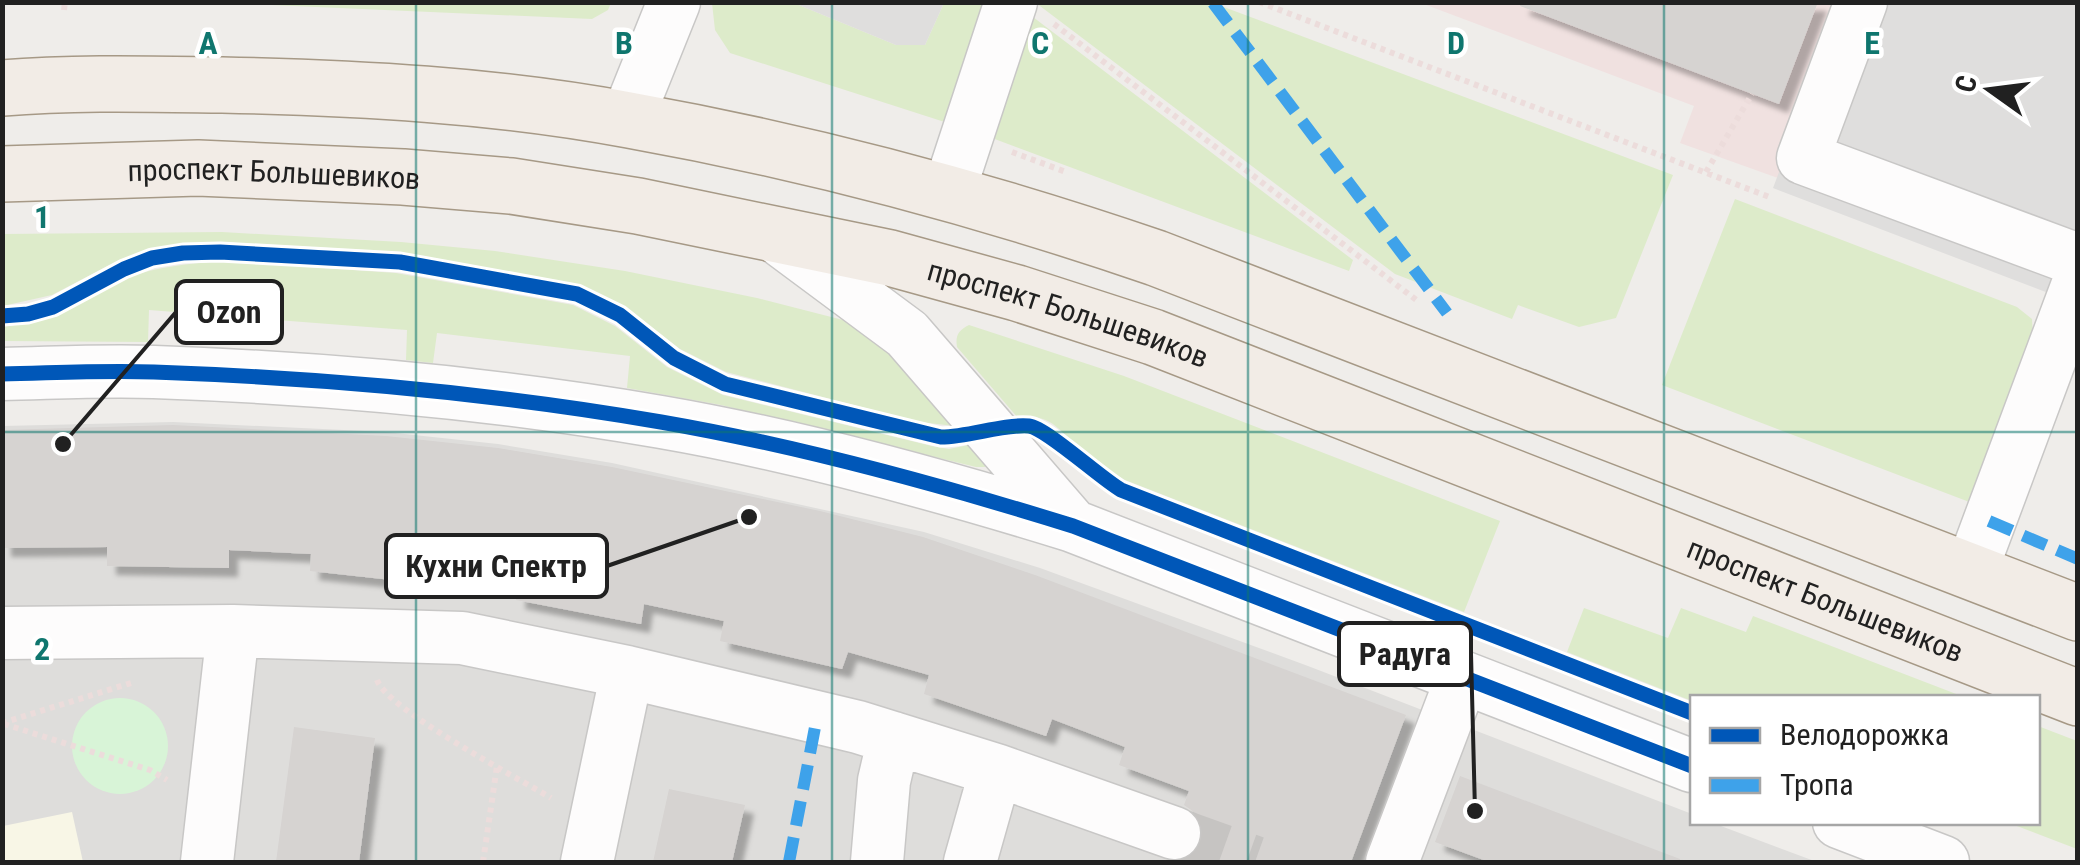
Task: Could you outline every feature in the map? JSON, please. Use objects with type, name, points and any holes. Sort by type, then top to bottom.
[{"type":"main road","points":[[2,88],[160,84],[326,87],[475,99],[626,119],[795,154],[1041,219],[1242,289],[2078,613]]},
{"type":"main road","name":"проспект Большевиков","points":[[8,175],[198,168],[511,186],[638,206],[890,258],[1017,293],[1153,337],[2078,698]]},
{"type":"street","points":[[626,119],[674,2]]},
{"type":"street","points":[[1862,2],[1804,158],[2078,260]]},
{"type":"street","points":[[948,194],[1026,8]]},
{"type":"street","points":[[775,236],[907,334],[1073,526]]},
{"type":"street","points":[[1970,571],[2078,284]]},
{"type":"street","points":[[2,374],[152,372],[298,380],[494,398],[662,422],[818,455],[1073,526],[1690,765]]},
{"type":"street","points":[[2,633],[233,631],[462,638],[627,672],[894,738],[1174,832]]},
{"type":"street","points":[[207,862],[233,631]]},
{"type":"street","points":[[591,844],[627,672]]},
{"type":"street","points":[[1392,862],[1462,678]]},
{"type":"street","points":[[877,862],[884,781],[894,738]]},
{"type":"street","points":[[970,862],[996,770]]},
{"type":"street","points":[[1847,825],[1943,862]]},
{"type":"path","points":[[1258,2],[1778,200]]},
{"type":"path","points":[[1026,8],[1419,302]]},
{"type":"path","points":[[1706,172],[1752,94]]},
{"type":"path","points":[[370,635],[371,666],[380,689],[406,710],[498,766],[591,844]]},
{"type":"path","points":[[2,723],[144,679]]},
{"type":"path","points":[[2,723],[160,776]]},
{"type":"path","points":[[483,862],[498,766]]},
{"type":"shaded area","points":[[794,3],[944,3],[925,45],[896,45]]},
{"type":"shaded area","points":[[1421,3],[2077,3],[2077,285],[1680,143],[1694,106]]},
{"type":"shaded area","points":[[1843,3],[2077,3],[2077,304],[1773,188]]},
{"type":"shaded area","points":[[173,422],[386,432],[498,444],[612,463],[924,532],[1040,568],[1308,666],[1690,813],[1690,825],[1718,825],[1817,862],[3,862],[3,426]]},
{"type":"shaded area","points":[[72,812],[83,862],[3,862],[3,826]]},
{"type":"green space","points":[[611,2],[608,10],[592,19],[223,3]]},
{"type":"green space","points":[[712,3],[794,3],[896,45],[925,45],[944,3],[992,3],[957,126],[730,53],[715,30]]},
{"type":"green space","points":[[1036,3],[1213,3],[1673,175],[1616,318],[1579,327],[1518,305],[1512,319],[1395,274]]},
{"type":"green space","points":[[1029,14],[1353,260],[1349,271],[984,135]]},
{"type":"green space","points":[[1735,199],[2017,307],[2032,319],[2033,337],[1972,503],[1662,385]]},
{"type":"green space","points":[[222,232],[495,251],[625,271],[843,320],[891,349],[964,427],[919,422],[726,372],[680,349],[624,306],[581,285],[400,252],[221,242],[151,249],[119,260],[52,295],[3,306],[2,234]]},
{"type":"green space","points":[[220,261],[396,273],[573,305],[615,326],[667,367],[723,395],[932,446],[949,449],[978,443],[989,461],[985,467],[976,467],[721,405],[627,388],[630,356],[437,333],[433,363],[406,360],[407,330],[149,310],[148,342],[3,341],[2,327],[52,314],[127,278],[161,268]]},
{"type":"green space","points":[[969,325],[1124,376],[1500,521],[1464,612],[1114,474],[1048,421],[1018,418],[957,347],[959,333]]},
{"type":"green space","points":[[1584,608],[1668,638],[1681,608],[1746,632],[1753,616],[1959,695],[1690,695],[1690,700],[1567,652]]},
{"type":"green space","points":[[120,698],[138,702],[154,712],[164,728],[168,746],[164,764],[154,780],[138,790],[120,794],[102,790],[86,780],[76,764],[72,746],[76,728],[86,712],[102,702]]},
{"type":"green space","points":[[2040,727],[2077,741],[2077,849],[2014,825],[2040,825]]},
{"type":"building","points":[[1521,2],[1818,2],[1779,104],[1520,6]]},
{"type":"building","points":[[173,425],[386,436],[498,448],[612,467],[820,511],[923,537],[1035,575],[1406,715],[1351,862],[1179,862],[1193,856],[1202,842],[1203,827],[1197,814],[1184,805],[1189,791],[1119,765],[1125,747],[1052,719],[1046,736],[924,694],[929,675],[848,652],[842,669],[720,641],[724,621],[644,604],[641,624],[516,600],[518,579],[439,566],[437,585],[310,571],[311,554],[229,550],[229,568],[107,566],[107,547],[2,548],[2,430]]},
{"type":"building","points":[[294,727],[375,738],[359,862],[276,862]]},
{"type":"building","points":[[1460,776],[1680,862],[1489,862],[1435,842]]},
{"type":"building","points":[[669,789],[745,805],[732,862],[653,862]]},
{"type":"tunnel","points":[[1174,833],[1255,862]]},
{"type":"marked path","points":[[1213,3],[1447,313]]},
{"type":"marked path","points":[[1989,521],[2078,559]]},
{"type":"marked path","points":[[789,862],[817,717]]},
{"type":"cycle path","points":[[2,316],[53,307],[124,269],[152,258],[183,253],[400,262],[577,294],[620,315],[674,358],[725,384],[941,437],[1018,426],[1037,429],[1121,490],[1690,712]]},
{"type":"cycle path","points":[[2,374],[154,372],[408,388],[598,412],[817,454],[1073,526],[1690,765]]},
{"type":"place","name":"Ozon","points":[[63,444]]},
{"type":"place","name":"Кухни Спектр","points":[[749,517]]},
{"type":"place","name":"Радуга","points":[[1475,811]]}]
